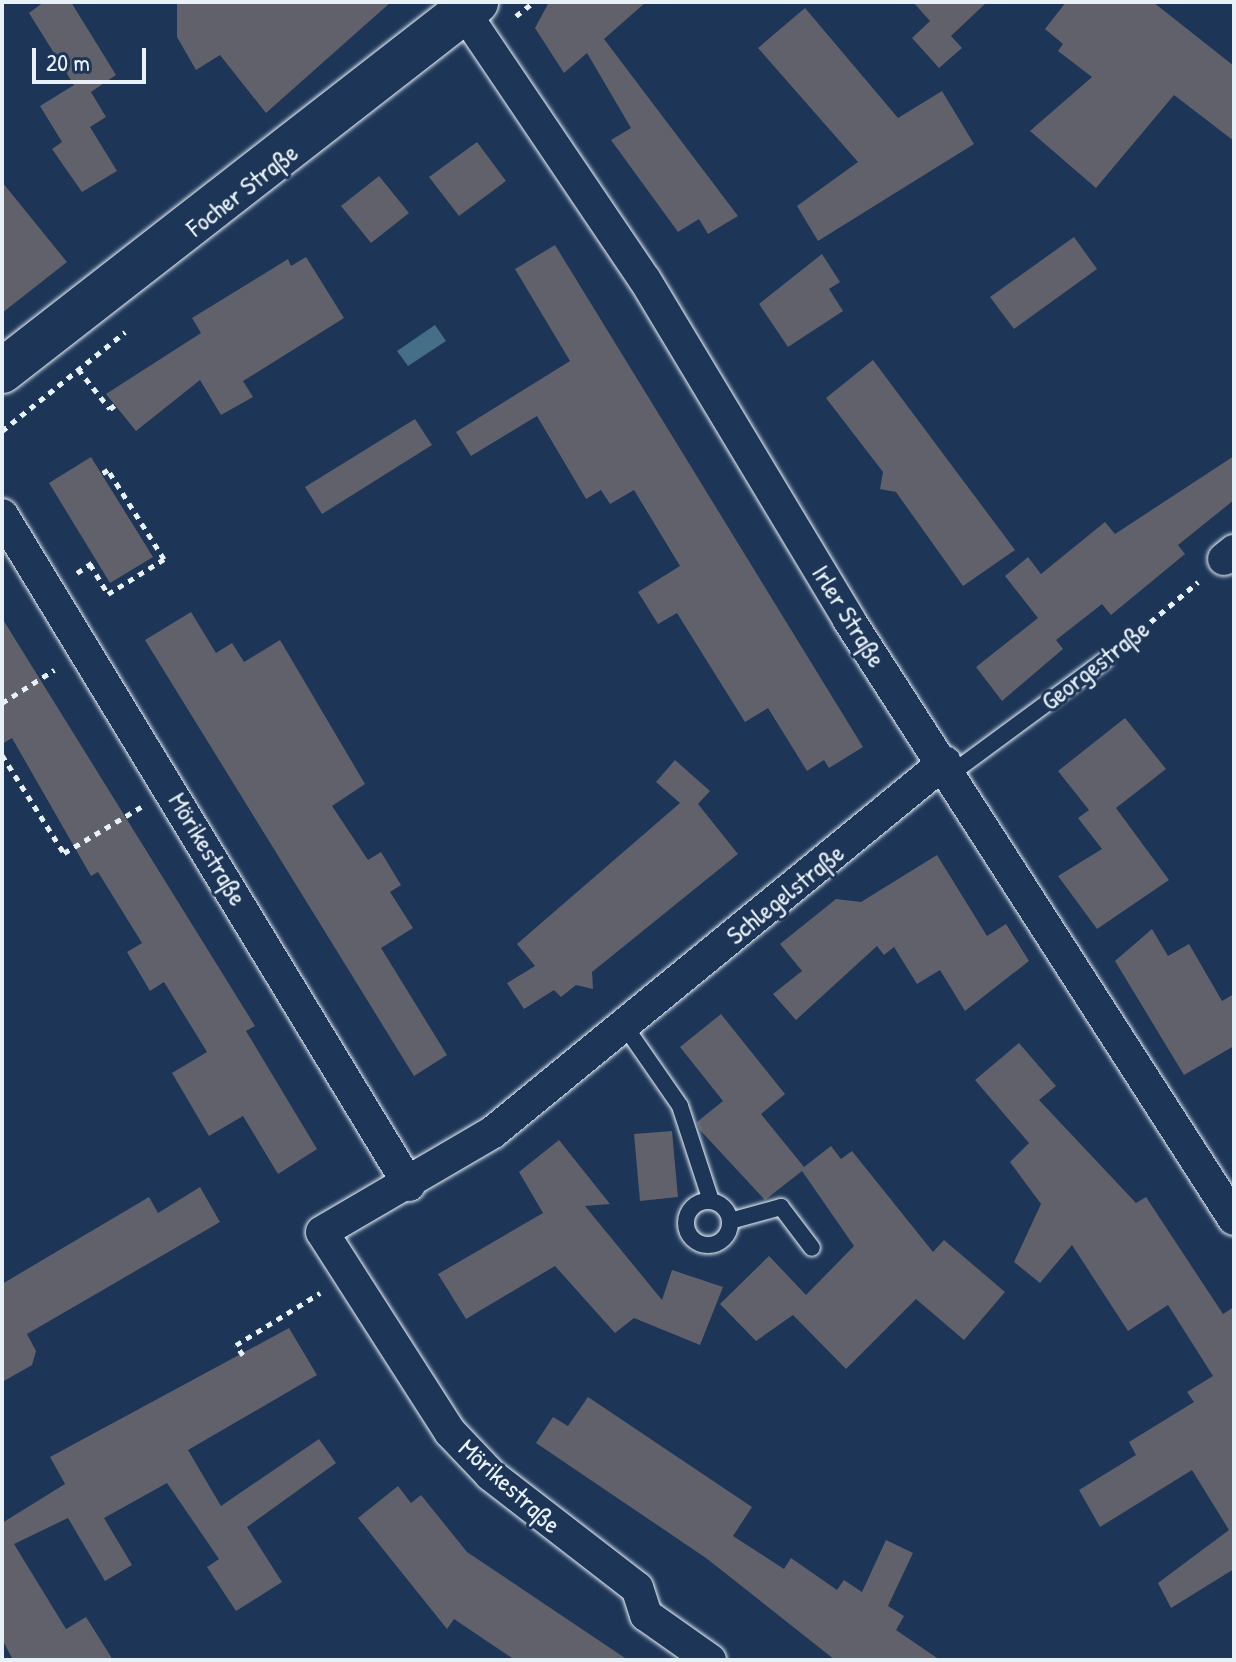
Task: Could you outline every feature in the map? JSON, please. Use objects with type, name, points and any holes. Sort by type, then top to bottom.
[{"type":"main road","name":"Focher Straße","points":[[2,371],[470,7]]},
{"type":"street","name":"Irler Straße","points":[[470,7],[645,280],[849,620],[949,768],[1234,1219]]},
{"type":"street","name":"Mörikestraße","points":[[2,515],[409,1185]]},
{"type":"street","name":"Schlegelstraße","points":[[322,1232],[409,1185],[493,1132],[949,768]]},
{"type":"street","name":"Mörikestraße","points":[[322,1232],[450,1432],[491,1475],[637,1588],[646,1615],[710,1660]]},
{"type":"lane","name":"Georgestraße","points":[[949,768],[1104,661]]},
{"type":"lane","points":[[624,1025],[680,1106],[711,1201],[730,1221]]},
{"type":"lane","points":[[711,1201],[688,1214],[694,1240],[721,1240],[730,1221],[781,1207],[812,1248]]},
{"type":"path","points":[[78,369],[110,409],[115,405]]},
{"type":"path","points":[[90,564],[108,594],[164,559],[108,470],[101,474]]},
{"type":"path","name":"Georgestraße","points":[[1104,661],[1229,555]]},
{"type":"path","points":[[2,703],[86,651]]},
{"type":"path","points":[[2,755],[64,853],[171,789]]},
{"type":"path","points":[[243,1355],[236,1345],[348,1276]]},
{"type":"water","points":[[435,325],[446,341],[408,366],[397,351]]},
{"type":"building","points":[[44,2],[71,2],[116,75],[91,92],[106,117],[90,127],[117,171],[82,192],[52,149],[62,142],[40,106],[74,85],[29,13]]},
{"type":"building","points":[[177,2],[391,2],[266,113],[220,55],[196,70],[177,37]]},
{"type":"building","points":[[549,2],[646,2],[604,39],[738,216],[708,234],[699,219],[678,232],[611,140],[631,128],[587,53],[564,73],[535,28]]},
{"type":"building","points":[[913,2],[987,2],[951,36],[962,48],[939,68],[912,38],[930,21]]},
{"type":"building","points":[[1066,2],[1153,2],[1234,66],[1234,141],[1174,95],[1096,188],[1030,131],[1092,77],[1058,51],[1063,44],[1045,29]]},
{"type":"building","points":[[805,8],[898,118],[942,91],[974,144],[818,241],[797,206],[858,162],[758,48]]},
{"type":"building","points":[[477,142],[506,181],[459,216],[429,177]]},
{"type":"building","points":[[379,176],[409,213],[371,243],[341,206]]},
{"type":"building","points":[[2,182],[67,262],[2,313]]},
{"type":"building","points":[[1074,237],[1097,269],[1014,329],[990,297]]},
{"type":"building","points":[[555,245],[863,747],[829,768],[824,760],[807,771],[768,708],[745,722],[677,613],[658,624],[638,592],[680,566],[634,490],[610,504],[601,490],[586,499],[537,416],[471,456],[456,432],[570,361],[515,269]]},
{"type":"building","points":[[822,254],[840,282],[829,289],[843,311],[788,347],[759,304]]},
{"type":"building","points":[[306,257],[344,318],[243,381],[253,397],[221,415],[200,380],[136,431],[106,394],[201,333],[192,318],[288,259],[291,266]]},
{"type":"building","points":[[873,360],[1015,550],[963,586],[896,492],[880,489],[883,472],[826,398]]},
{"type":"building","points":[[415,419],[432,445],[322,514],[305,487]]},
{"type":"building","points":[[1234,456],[1234,500],[1178,545],[1185,554],[1111,615],[1102,604],[1056,640],[1063,649],[1002,701],[976,667],[1038,618],[1005,576],[1028,557],[1041,574],[1105,522],[1115,534]]},
{"type":"building","points":[[91,457],[153,557],[110,583],[49,483]]},
{"type":"building","points":[[191,612],[216,653],[232,643],[244,662],[280,640],[365,784],[332,806],[368,860],[381,852],[401,885],[390,892],[413,928],[381,948],[447,1055],[414,1076],[145,640]]},
{"type":"building","points":[[2,618],[255,1026],[246,1031],[317,1149],[278,1174],[243,1116],[209,1136],[172,1073],[207,1052],[164,982],[150,991],[127,952],[142,943],[98,872],[91,876],[12,738],[2,744]]},
{"type":"building","points":[[1125,718],[1166,769],[1116,808],[1169,880],[1097,929],[1058,876],[1102,849],[1078,818],[1089,810],[1058,771]]},
{"type":"building","points":[[675,760],[710,791],[698,804],[738,854],[592,972],[593,989],[576,985],[561,997],[554,990],[524,1009],[507,983],[535,966],[517,944],[680,803],[656,782]]},
{"type":"building","points":[[937,855],[987,936],[1006,924],[1029,961],[965,1011],[940,970],[917,984],[894,947],[884,955],[877,946],[796,1020],[773,994],[802,971],[780,944],[836,899],[861,902]]},
{"type":"building","points":[[1152,929],[1168,956],[1189,944],[1222,1001],[1234,994],[1234,1046],[1184,1075],[1115,961]]},
{"type":"building","points":[[721,1014],[785,1094],[761,1114],[804,1167],[831,1146],[841,1159],[852,1151],[933,1252],[944,1240],[1005,1292],[964,1340],[916,1299],[846,1369],[793,1315],[756,1341],[720,1304],[769,1256],[806,1295],[854,1246],[802,1171],[765,1200],[700,1130],[697,1122],[723,1101],[680,1047]]},
{"type":"building","points":[[1019,1043],[1056,1086],[1039,1100],[1136,1203],[1146,1197],[1223,1314],[1234,1307],[1234,1569],[1171,1608],[1158,1583],[1229,1530],[1192,1470],[1100,1527],[1079,1490],[1136,1455],[1129,1442],[1194,1402],[1187,1392],[1213,1376],[1168,1305],[1128,1331],[1072,1245],[1040,1283],[1014,1262],[1041,1204],[1010,1162],[1029,1143],[975,1080]]},
{"type":"building","points":[[672,1131],[678,1197],[640,1201],[634,1134]]},
{"type":"building","points":[[559,1140],[610,1204],[585,1206],[662,1300],[672,1270],[723,1287],[700,1345],[634,1318],[615,1333],[555,1266],[466,1319],[438,1274],[543,1213],[519,1172]]},
{"type":"building","points":[[200,1187],[220,1222],[27,1334],[36,1351],[32,1365],[2,1382],[2,1284],[149,1197],[158,1213]]},
{"type":"building","points":[[289,1328],[317,1375],[188,1450],[221,1506],[319,1439],[336,1463],[247,1527],[282,1582],[236,1611],[207,1567],[219,1559],[167,1483],[104,1518],[132,1565],[105,1581],[68,1518],[14,1544],[66,1629],[86,1617],[113,1660],[13,1660],[2,1639],[2,1523],[65,1484],[50,1457]]},
{"type":"building","points":[[588,1397],[752,1507],[733,1536],[784,1569],[791,1558],[837,1590],[844,1580],[862,1592],[886,1540],[913,1553],[888,1606],[904,1616],[896,1630],[940,1660],[835,1660],[706,1558],[536,1443],[553,1417],[568,1426]]},
{"type":"building","points":[[398,1486],[411,1503],[421,1495],[467,1552],[628,1660],[515,1660],[454,1619],[447,1629],[358,1518]]}]
